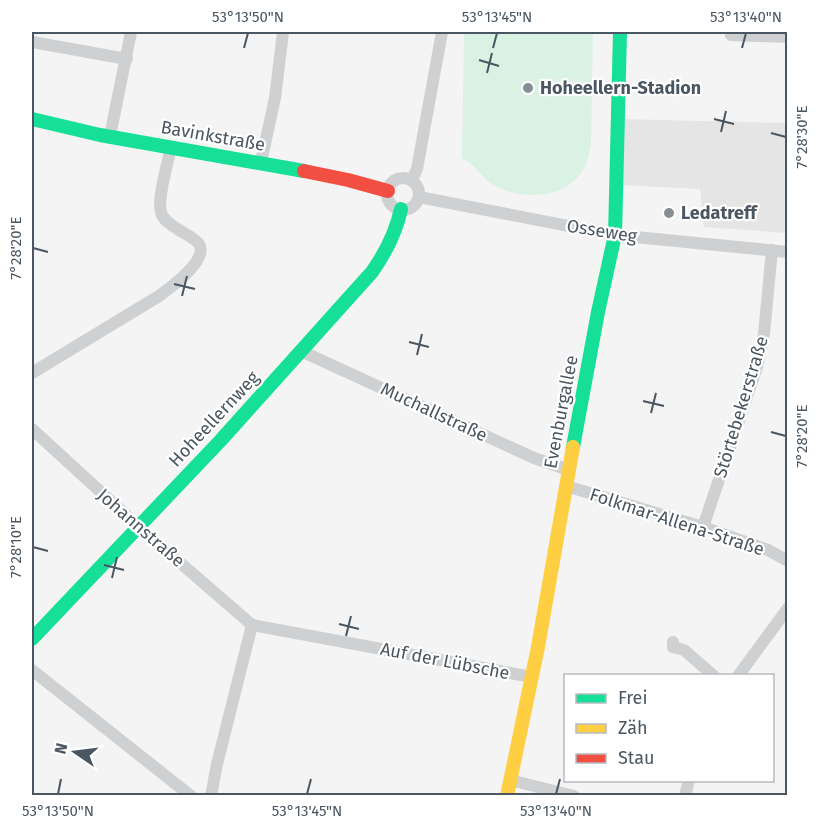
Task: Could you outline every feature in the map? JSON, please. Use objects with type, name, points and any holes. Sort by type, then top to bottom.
[{"type":"street","points":[[111,136],[131,32]]},
{"type":"street","points":[[261,162],[275,98],[283,32]]},
{"type":"street","points":[[412,180],[417,169],[442,32]]},
{"type":"street","name":"Evenburgallee","points":[[507,795],[532,677],[598,312],[615,235],[620,32]]},
{"type":"street","points":[[731,35],[788,37]]},
{"type":"street","points":[[32,42],[126,59]]},
{"type":"street","name":"Bavinkstraße","points":[[32,119],[111,136],[261,162],[367,184],[388,191]]},
{"type":"street","points":[[32,373],[159,296],[176,284],[200,257],[201,250],[198,243],[165,220],[160,211],[171,147]]},
{"type":"street","points":[[402,178],[412,180],[417,186],[419,197],[414,206],[401,210],[396,208],[390,202],[388,191],[392,183],[402,178]]},
{"type":"street","name":"Osseweg","points":[[419,197],[615,235],[788,252]]},
{"type":"street","name":"Hoheellernweg","points":[[32,639],[221,440],[372,272],[397,231],[401,210]]},
{"type":"street","name":"Störtebekerstraße","points":[[703,527],[757,367],[764,334],[772,250]]},
{"type":"street","name":"Muchallstraße","points":[[301,351],[534,458],[569,470]]},
{"type":"street","name":"Johannstraße","points":[[32,429],[139,527],[252,625]]},
{"type":"street","name":"Folkmar-Allena-Straße","points":[[566,486],[703,527],[768,550],[788,561]]},
{"type":"street","points":[[739,674],[788,608]]},
{"type":"street","points":[[211,795],[252,625]]},
{"type":"street","name":"Auf der Lübsche","points":[[252,625],[532,677]]},
{"type":"street","points":[[672,642],[673,647],[684,650],[713,674]]},
{"type":"street","points":[[32,670],[190,795]]},
{"type":"street","points":[[510,780],[574,795]]},
{"type":"shaded area","points":[[622,119],[787,123],[787,233],[704,227],[700,189],[620,185]]},
{"type":"green space","name":"Hoheellern-Stadion","points":[[464,32],[593,32],[591,144],[583,170],[565,187],[554,192],[529,195],[505,190],[491,183],[462,158]]},
{"type":"traffic: fast","points":[[573,447],[615,235],[620,32]]},
{"type":"traffic: fast","points":[[32,119],[100,135],[304,171]]},
{"type":"traffic: fast","points":[[32,639],[221,440],[372,272],[390,242],[401,209]]},
{"type":"traffic: slow","points":[[507,796],[538,647],[573,447]]},
{"type":"traffic: jam","points":[[304,171],[388,191]]},
{"type":"place","name":"Hoheellern-Stadion","points":[[528,88]]},
{"type":"place","name":"Ledatreff","points":[[669,213]]}]
